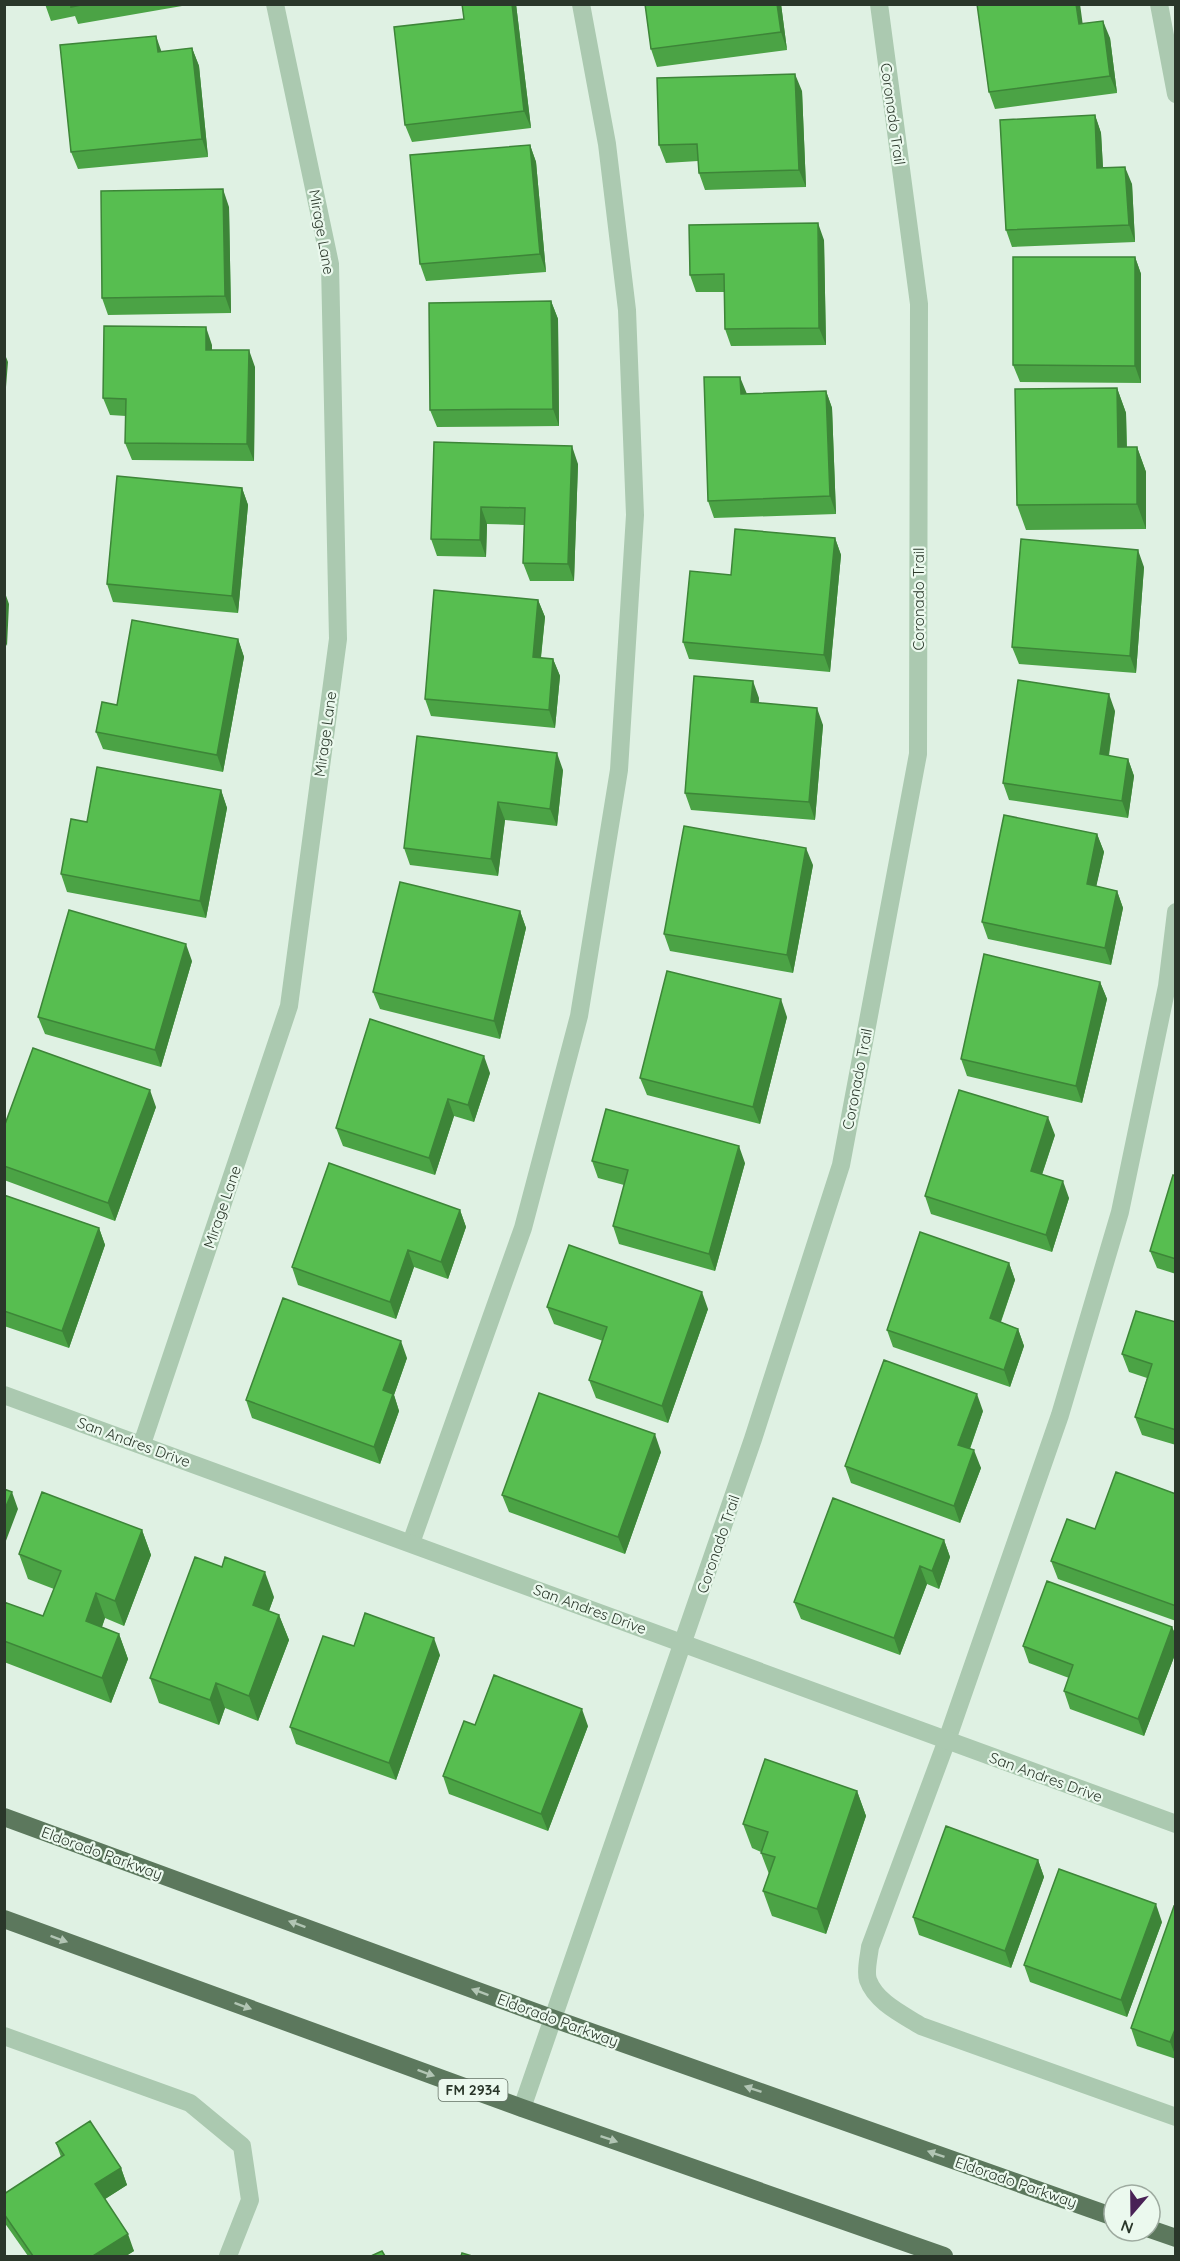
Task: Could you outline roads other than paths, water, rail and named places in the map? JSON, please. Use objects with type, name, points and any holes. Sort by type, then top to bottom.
[{"type":"main road","name":"Eldorado Parkway","points":[[4,1817],[554,2019],[1102,2213]]},
{"type":"main road","name":"FM 2934","points":[[4,1919],[522,2108],[944,2256]]},
{"type":"street","name":"Mirage Lane","points":[[142,1444],[289,1006],[338,639],[330,264],[275,4]]},
{"type":"street","points":[[411,1543],[526,1217],[579,1016],[619,770],[636,515],[627,321],[607,144],[581,4]]},
{"type":"street","name":"Coronado Trail","points":[[522,2108],[684,1643],[753,1439],[841,1165],[918,754],[919,304],[879,4]]},
{"type":"street","points":[[1160,4],[1176,94]]},
{"type":"street","points":[[1176,912],[1167,986],[1120,1212],[1060,1415],[947,1740],[870,1947],[867,1979],[879,1997],[897,2012],[921,2026],[1176,2117]]},
{"type":"street","name":"San Andres Drive","points":[[4,1395],[1176,1824]]},
{"type":"street","points":[[4,2036],[190,2103],[242,2145],[250,2200],[228,2256]]}]
